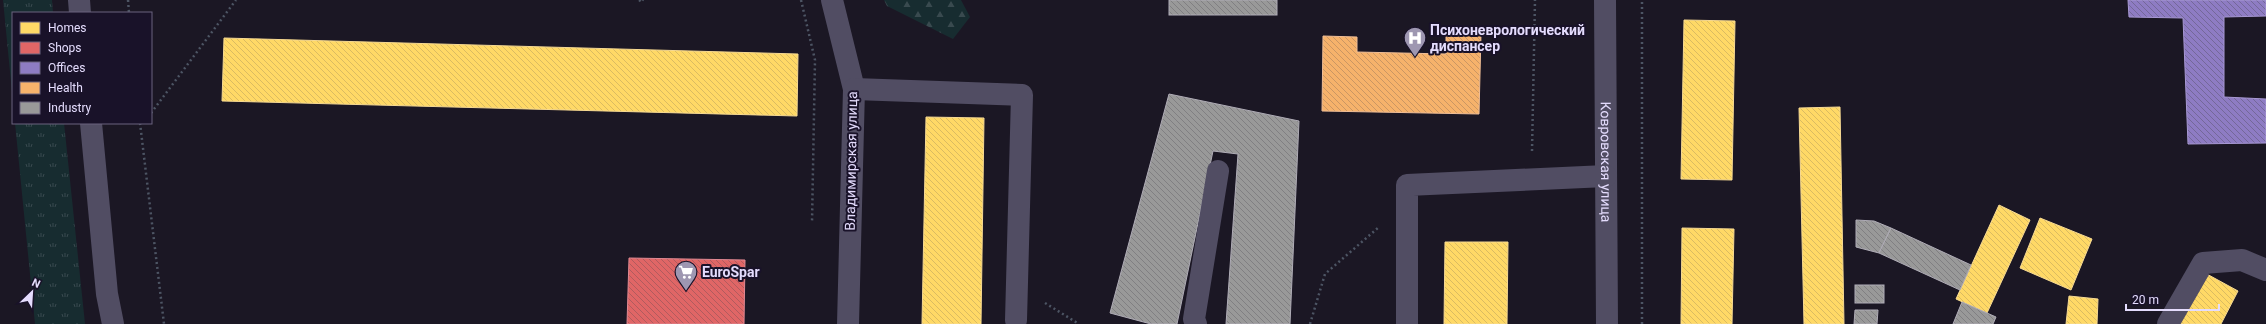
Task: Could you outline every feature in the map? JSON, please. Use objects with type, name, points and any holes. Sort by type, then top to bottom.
[{"type":"street","points":[[79,0],[80,12]]},
{"type":"street","name":"Владимирская улица","points":[[832,0],[854,89],[848,324]]},
{"type":"street","name":"Ковровская улица","points":[[1605,0],[1607,324]]},
{"type":"street","points":[[854,89],[1022,95],[1016,320]]},
{"type":"street","points":[[91,124],[112,324]]},
{"type":"street","points":[[1196,324],[1194,320],[1218,171]]},
{"type":"street","points":[[1407,324],[1407,185],[1606,176]]},
{"type":"street","points":[[2168,324],[2203,263],[2242,260],[2266,270]]},
{"type":"path","points":[[128,0],[129,12]]},
{"type":"path","points":[[152,111],[236,0]]},
{"type":"path","points":[[639,0],[642,2],[643,0]]},
{"type":"path","points":[[800,0],[815,60],[812,223]]},
{"type":"path","points":[[1531,179],[1535,0]]},
{"type":"path","points":[[1642,0],[1642,324]]},
{"type":"path","points":[[141,124],[164,324]]},
{"type":"path","points":[[1310,324],[1325,274],[1406,203]]},
{"type":"path","points":[[1017,286],[1079,324]]},
{"type":"green space","points":[[3,0],[52,0],[53,12],[12,12],[12,92]]},
{"type":"green space","points":[[884,0],[961,0],[970,17],[953,39],[887,6]]},
{"type":"green space","points":[[15,124],[64,124],[85,324],[35,324]]},
{"type":"building: Homes","points":[[1684,20],[1735,21],[1732,180],[1681,179]]},
{"type":"building: Homes","points":[[224,38],[798,54],[797,116],[222,101]]},
{"type":"building: Homes","points":[[1840,107],[1844,324],[1804,324],[1799,108]]},
{"type":"building: Homes","points":[[926,117],[984,118],[981,324],[922,324]]},
{"type":"building: Homes","points":[[1999,205],[2030,220],[1987,313],[1956,299]]},
{"type":"building: Homes","points":[[2040,218],[2092,239],[2071,290],[2020,268]]},
{"type":"building: Homes","points":[[1682,228],[1734,229],[1732,324],[1681,324]]},
{"type":"building: Homes","points":[[1445,242],[1508,242],[1507,324],[1444,324]]},
{"type":"building: Homes","points":[[2205,273],[2238,291],[2221,324],[2178,324]]},
{"type":"building: Homes","points":[[2069,296],[2098,299],[2097,324],[2066,324]]},
{"type":"building: Shops","name":"EuroSpar","points":[[629,258],[745,260],[744,324],[627,324]]},
{"type":"building: Offices","points":[[2128,0],[2266,0],[2266,16],[2224,17],[2224,97],[2266,99],[2266,143],[2188,144],[2183,18],[2129,17]]},
{"type":"building: Health","name":"Психоневрологический диспансер","points":[[1446,34],[1481,34],[1479,114],[1322,111],[1323,36],[1357,37],[1357,52],[1446,54]]},
{"type":"building: Industry","points":[[1169,0],[1277,0],[1277,15],[1169,15]]},
{"type":"building: Industry","points":[[1169,94],[1299,121],[1290,324],[1226,324],[1238,154],[1213,151],[1177,324],[1151,324],[1110,313]]},
{"type":"building: Industry","points":[[1856,220],[1874,221],[1891,228],[1879,253],[1856,247]]},
{"type":"building: Industry","points":[[1891,228],[1971,265],[1960,290],[1879,253]]},
{"type":"building: Industry","points":[[1855,285],[1884,285],[1884,303],[1855,303]]},
{"type":"building: Industry","points":[[1962,302],[1996,317],[1993,324],[1953,324]]},
{"type":"building: Industry","points":[[1855,310],[1878,310],[1877,324],[1854,324]]},
{"type":"place","name":"Психоневрологический диспансер","points":[[1415,58]]},
{"type":"place","name":"EuroSpar","points":[[686,292]]}]
